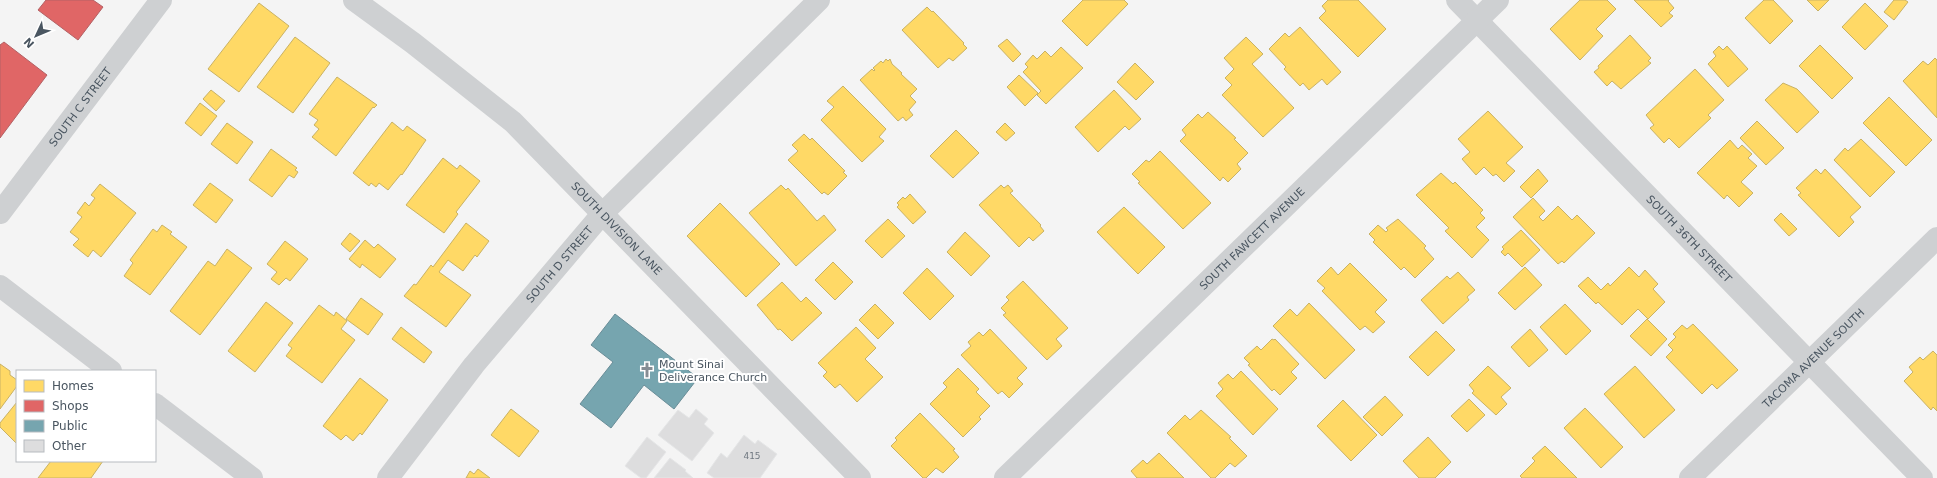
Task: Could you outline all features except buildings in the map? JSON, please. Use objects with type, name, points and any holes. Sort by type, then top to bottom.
[{"type":"street","name":"SOUTH C STREET","points":[[0,213],[161,0]]},
{"type":"street","name":"SOUTH DIVISION LANE","points":[[354,0],[413,43],[513,122],[860,478]]},
{"type":"street","name":"SOUTH D STREET","points":[[388,478],[474,365],[602,214],[819,0]]},
{"type":"street","name":"SOUTH 36TH STREET","points":[[1457,0],[1922,478]]},
{"type":"street","name":"SOUTH FAWCETT AVENUE","points":[[1005,478],[1498,0]]},
{"type":"street","name":"TACOMA AVENUE SOUTH","points":[[1690,478],[1937,238]]},
{"type":"street","points":[[0,286],[110,370]]},
{"type":"street","points":[[156,405],[252,478]]},
{"type":"place","name":"Mount Sinai Deliverance Church","points":[[647,370]]}]
